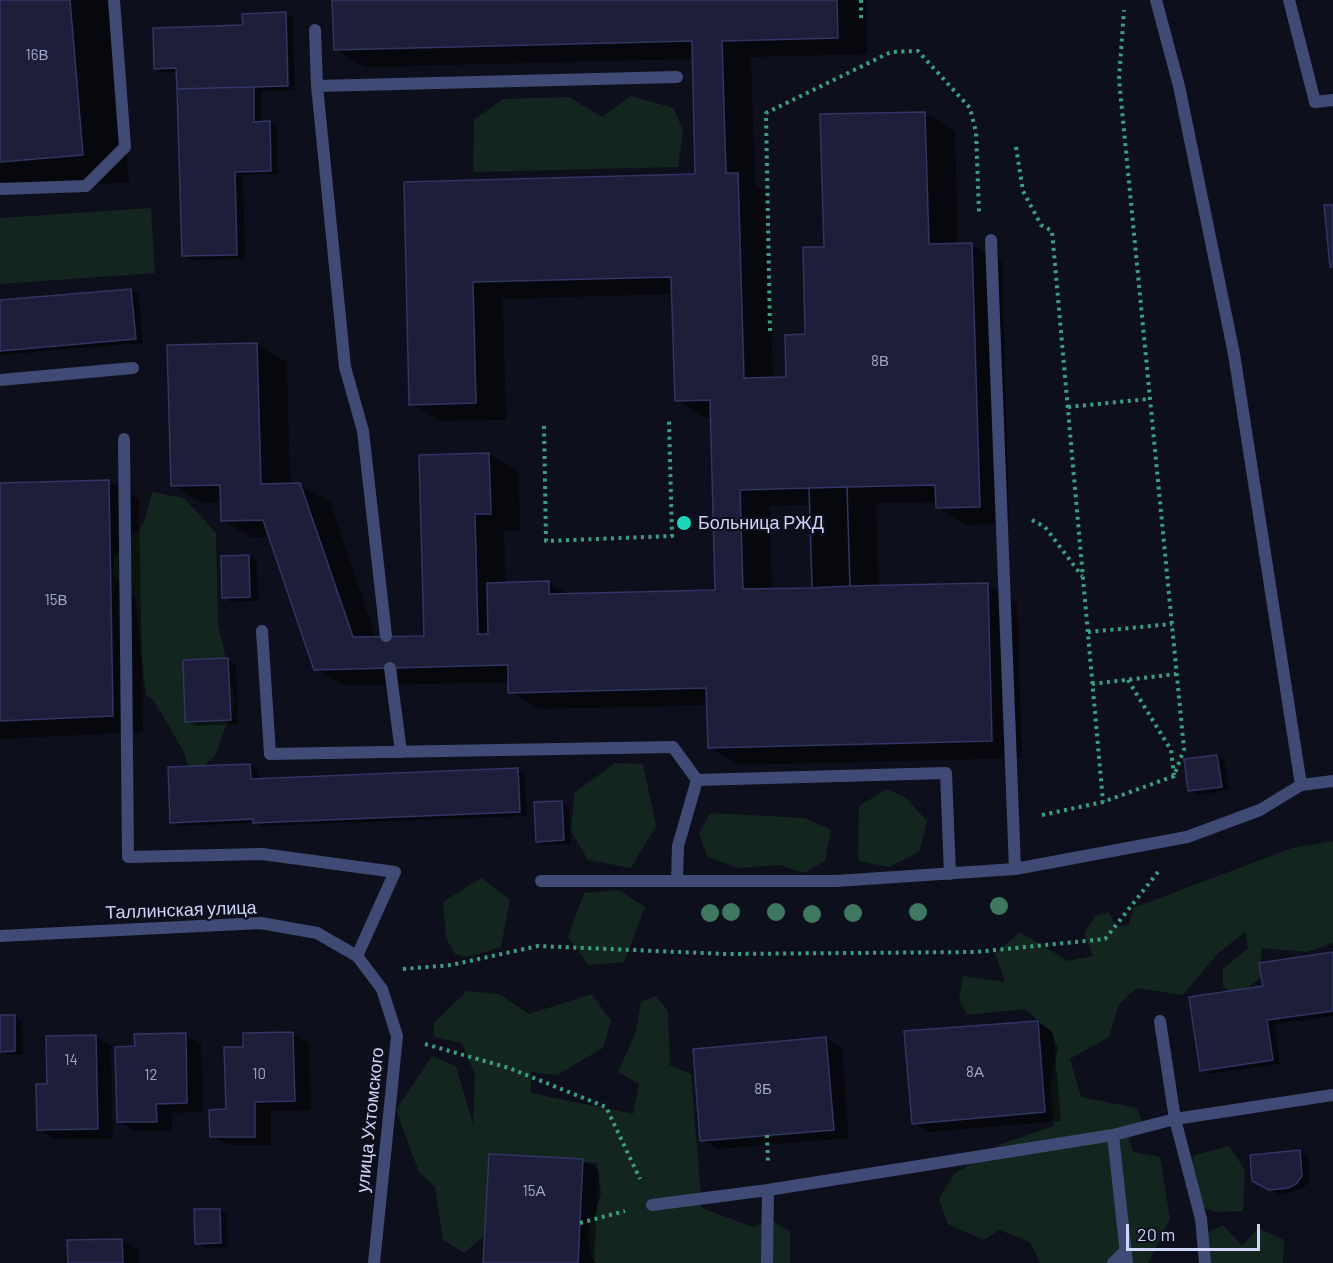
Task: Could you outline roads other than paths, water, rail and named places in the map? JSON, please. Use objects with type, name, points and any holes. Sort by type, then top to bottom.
[{"type":"street","points":[[0,189],[86,186],[125,147],[114,0]]},
{"type":"street","points":[[1156,0],[1179,86],[1233,354],[1301,785]]},
{"type":"street","points":[[1289,0],[1315,102],[1333,100]]},
{"type":"street","points":[[315,30],[317,86],[345,367],[363,431],[386,636]]},
{"type":"street","points":[[317,86],[677,77]]},
{"type":"street","points":[[991,240],[1015,869]]},
{"type":"street","points":[[0,380],[133,368]]},
{"type":"street","points":[[124,439],[128,857],[262,854],[395,872],[357,956]]},
{"type":"street","points":[[262,631],[270,754],[674,747],[697,780]]},
{"type":"street","points":[[390,668],[401,752]]},
{"type":"street","points":[[697,780],[946,773],[950,874]]},
{"type":"street","points":[[677,881],[678,846],[697,780]]},
{"type":"street","points":[[541,881],[836,882],[1015,869],[1187,837],[1260,810],[1301,785],[1333,781]]},
{"type":"street","name":"Таллинская улица","points":[[0,936],[261,923],[317,933],[357,956]]},
{"type":"street","name":"улица Ухтомского","points":[[357,956],[382,989],[397,1036],[374,1263]]},
{"type":"street","points":[[1160,1021],[1175,1119],[1201,1219],[1205,1263]]},
{"type":"street","points":[[652,1204],[768,1190],[1113,1135],[1175,1119],[1333,1095]]},
{"type":"street","points":[[1113,1135],[1127,1263]]},
{"type":"street","points":[[766,1263],[768,1190]]},
{"type":"street","points":[[1113,1263],[1126,1250]]},
{"type":"place","name":"Больница РЖД","points":[[684,523]]}]
